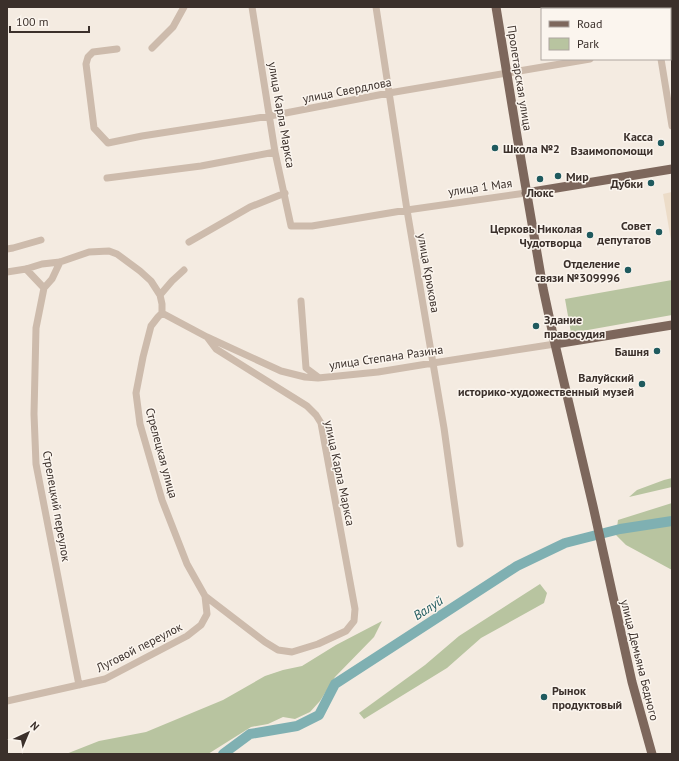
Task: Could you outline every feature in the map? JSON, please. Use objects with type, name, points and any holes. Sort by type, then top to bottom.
[{"type":"main road","name":"Пролетарская улица","points":[[496,7],[543,288],[592,506]]},
{"type":"main road","name":"улица 1 Мая","points":[[526,193],[672,169]]},
{"type":"main road","name":"улица Степана Разина","points":[[555,344],[672,325]]},
{"type":"main road","name":"улица Демьяна Бедного","points":[[592,506],[632,682],[652,754]]},
{"type":"street","points":[[152,48],[173,27],[184,7]]},
{"type":"street","name":"улица Карла Маркса","points":[[252,7],[275,152],[291,226]]},
{"type":"street","name":"улица Крюкова","points":[[376,7],[407,210],[444,428],[460,544]]},
{"type":"street","name":"улица Свердлова","points":[[117,49],[93,52],[88,57],[86,64],[94,128],[108,143],[142,136],[270,116],[390,93],[584,60]]},
{"type":"street","points":[[661,60],[672,126]]},
{"type":"street","points":[[107,178],[201,166],[275,152]]},
{"type":"street","points":[[189,242],[250,207],[285,193]]},
{"type":"street","name":"улица 1 Мая","points":[[291,226],[312,226],[407,210],[526,193]]},
{"type":"street","points":[[7,249],[41,240]]},
{"type":"street","points":[[7,272],[26,269],[42,264],[60,262],[89,252],[109,251],[117,254],[151,281],[160,295],[162,313]]},
{"type":"street","name":"Стрелецкий переулок","points":[[60,262],[52,279],[44,288],[36,328],[34,414],[36,464],[79,684]]},
{"type":"street","points":[[26,269],[44,288]]},
{"type":"street","points":[[160,295],[184,270]]},
{"type":"street","points":[[301,301],[306,368],[318,378]]},
{"type":"street","name":"улица Степана Разина","points":[[162,313],[207,337],[281,371],[305,377],[318,378],[378,372],[433,362],[555,344]]},
{"type":"street","name":"Стрелецкая улица","points":[[162,313],[151,326],[143,357],[136,393],[140,424],[162,500],[187,564],[205,596]]},
{"type":"street","name":"улица Карла Маркса","points":[[205,596],[265,642],[278,650],[292,652],[318,644],[346,631],[354,621],[356,609],[321,423],[316,415],[307,406],[216,349],[207,337]]},
{"type":"street","name":"Луговой переулок","points":[[7,701],[105,679],[187,636],[201,625],[207,614],[205,596]]},
{"type":"green space","points":[[672,280],[672,315],[571,333],[565,299]]},
{"type":"green space","points":[[672,478],[672,487],[629,497],[637,490]]},
{"type":"green space","points":[[672,503],[672,570],[626,545],[616,535],[618,520]]},
{"type":"green space","points":[[540,584],[547,593],[544,603],[481,638],[447,668],[364,719],[359,713],[425,665],[459,636]]},
{"type":"green space","points":[[382,621],[374,637],[335,677],[320,701],[310,712],[295,719],[283,717],[268,724],[251,727],[208,754],[66,754],[99,741],[146,732],[223,700],[265,676],[302,666],[336,645]]},
{"type":"shaded area","points":[[672,192],[672,246],[663,194]]},
{"type":"waterway","name":"Валуй","points":[[223,754],[250,734],[297,726],[319,715],[335,684],[517,566],[565,543],[620,529],[672,521]]},
{"type":"place","name":"Касса Взаимопомощи","points":[[661,143]]},
{"type":"place","name":"Школа №2","points":[[495,148]]},
{"type":"place","name":"Мир","points":[[558,176]]},
{"type":"place","name":"Люкс","points":[[540,179]]},
{"type":"place","name":"Дубки","points":[[651,183]]},
{"type":"place","name":"Совет депутатов","points":[[659,232]]},
{"type":"place","name":"Церковь Николая Чудотворца","points":[[590,235]]},
{"type":"place","name":"Отделение связи №309996","points":[[628,270]]},
{"type":"place","name":"Здание правосудия","points":[[536,326]]},
{"type":"place","name":"Башня","points":[[657,351]]},
{"type":"place","name":"Валуйский историко-художественный музей","points":[[642,384]]},
{"type":"place","name":"Рынок продуктовый","points":[[544,697]]}]
